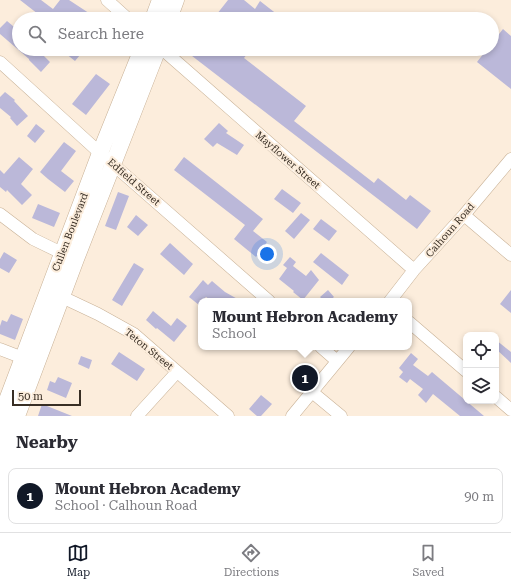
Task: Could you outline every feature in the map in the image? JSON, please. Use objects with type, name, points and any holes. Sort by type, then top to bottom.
[{"type":"main road","points":[[156,12],[160,0]]},
{"type":"main road","points":[[172,12],[176,0]]},
{"type":"main road","name":"Cullen Boulevard","points":[[17,416],[30,361],[69,256],[100,153],[139,56]]},
{"type":"main road","name":"Cullen Boulevard","points":[[69,256],[113,164],[155,56]]},
{"type":"main road","name":"Cullen Boulevard","points":[[1,416],[30,361]]},
{"type":"street","points":[[107,0],[120,12]]},
{"type":"street","name":"Mayflower Street","points":[[170,56],[414,270]]},
{"type":"street","name":"Edfield Street","points":[[0,62],[100,153],[266,298]]},
{"type":"street","name":"Calhoun Road","points":[[392,298],[414,270],[464,215],[511,159]]},
{"type":"street","points":[[464,215],[511,255]]},
{"type":"street","points":[[2,220],[33,239],[69,256]]},
{"type":"street","name":"Teton Street","points":[[55,294],[98,314],[134,334],[228,416]]},
{"type":"street","points":[[412,325],[463,368]]},
{"type":"street","points":[[0,349],[30,361]]},
{"type":"street","points":[[324,350],[337,361]]},
{"type":"street","points":[[292,416],[346,350]]},
{"type":"street","points":[[138,416],[177,372]]},
{"type":"street","points":[[312,392],[341,416]]},
{"type":"street","points":[[499,400],[511,410]]},
{"type":"building","points":[[20,0],[41,0],[53,9],[60,0],[69,0],[87,12],[35,12]]},
{"type":"building","points":[[228,0],[244,0],[255,9],[260,1],[274,12],[219,12]]},
{"type":"building","points":[[7,21],[12,25],[12,44],[0,34],[0,28]]},
{"type":"building","points":[[503,29],[511,36],[511,89],[477,62],[482,56],[499,56],[499,34]]},
{"type":"building","points":[[26,56],[44,56],[50,62],[41,72]]},
{"type":"building","points":[[69,56],[79,56],[75,61]]},
{"type":"building","points":[[192,56],[246,56],[244,58],[306,106],[294,121],[374,183],[378,178],[406,200],[410,195],[431,211],[417,229]]},
{"type":"building","points":[[96,74],[110,84],[86,115],[72,104]]},
{"type":"building","points":[[5,92],[15,100],[14,101],[28,116],[17,126],[10,118],[11,117],[0,108],[0,97]]},
{"type":"building","points":[[219,123],[228,131],[226,133],[244,145],[237,155],[217,143],[213,147],[204,139]]},
{"type":"building","points":[[36,124],[45,131],[35,143],[27,136]]},
{"type":"building","points":[[64,142],[76,151],[61,171],[74,181],[65,192],[40,172]]},
{"type":"building","points":[[19,157],[33,169],[21,184],[32,195],[22,205],[7,190],[6,192],[0,187],[0,170],[4,174]]},
{"type":"building","points":[[184,157],[263,219],[253,231],[267,242],[256,257],[234,239],[245,225],[174,170]]},
{"type":"building","points":[[282,189],[301,203],[293,213],[274,199]]},
{"type":"building","points":[[118,192],[129,196],[116,230],[105,226]]},
{"type":"building","points":[[38,204],[60,213],[54,227],[32,218]]},
{"type":"building","points":[[301,213],[310,220],[294,239],[285,231]]},
{"type":"building","points":[[136,215],[148,225],[138,236],[127,227]]},
{"type":"building","points":[[321,219],[337,231],[329,241],[313,229]]},
{"type":"building","points":[[170,243],[193,264],[184,275],[160,254]]},
{"type":"building","points":[[4,252],[17,260],[9,273],[0,268],[0,259]]},
{"type":"building","points":[[321,253],[349,275],[342,285],[313,262]]},
{"type":"building","points":[[290,257],[296,262],[293,266],[306,276],[311,270],[319,280],[305,298],[300,298],[279,279],[287,268],[283,265]]},
{"type":"building","points":[[134,263],[144,269],[122,306],[112,300]]},
{"type":"building","points":[[203,280],[208,285],[212,281],[225,292],[236,298],[198,298],[198,304],[189,297]]},
{"type":"building","points":[[328,290],[334,297],[321,298],[320,297]]},
{"type":"building","points":[[511,290],[511,313],[500,304]]},
{"type":"building","points":[[153,311],[171,326],[177,318],[187,326],[174,342],[146,320]]},
{"type":"building","points":[[11,314],[23,319],[15,340],[0,334],[2,320],[7,322]]},
{"type":"building","points":[[499,342],[511,352],[511,363],[499,352]]},
{"type":"building","points":[[119,352],[145,369],[137,381],[111,364]]},
{"type":"building","points":[[411,353],[418,359],[413,365],[428,376],[432,372],[463,398],[463,404],[470,404],[484,416],[460,416],[433,394],[426,403],[418,395],[423,389],[410,379],[407,383],[399,377],[403,372],[399,368]]},
{"type":"building","points":[[81,356],[92,360],[89,369],[78,364]]},
{"type":"building","points":[[58,377],[72,383],[66,398],[47,390],[50,381],[55,383]]},
{"type":"building","points":[[261,395],[272,404],[261,416],[257,416],[249,409]]},
{"type":"building","points":[[42,404],[72,416],[38,416]]},
{"type":"place","name":"Mount Hebron Academy","points":[[305,378]]}]
